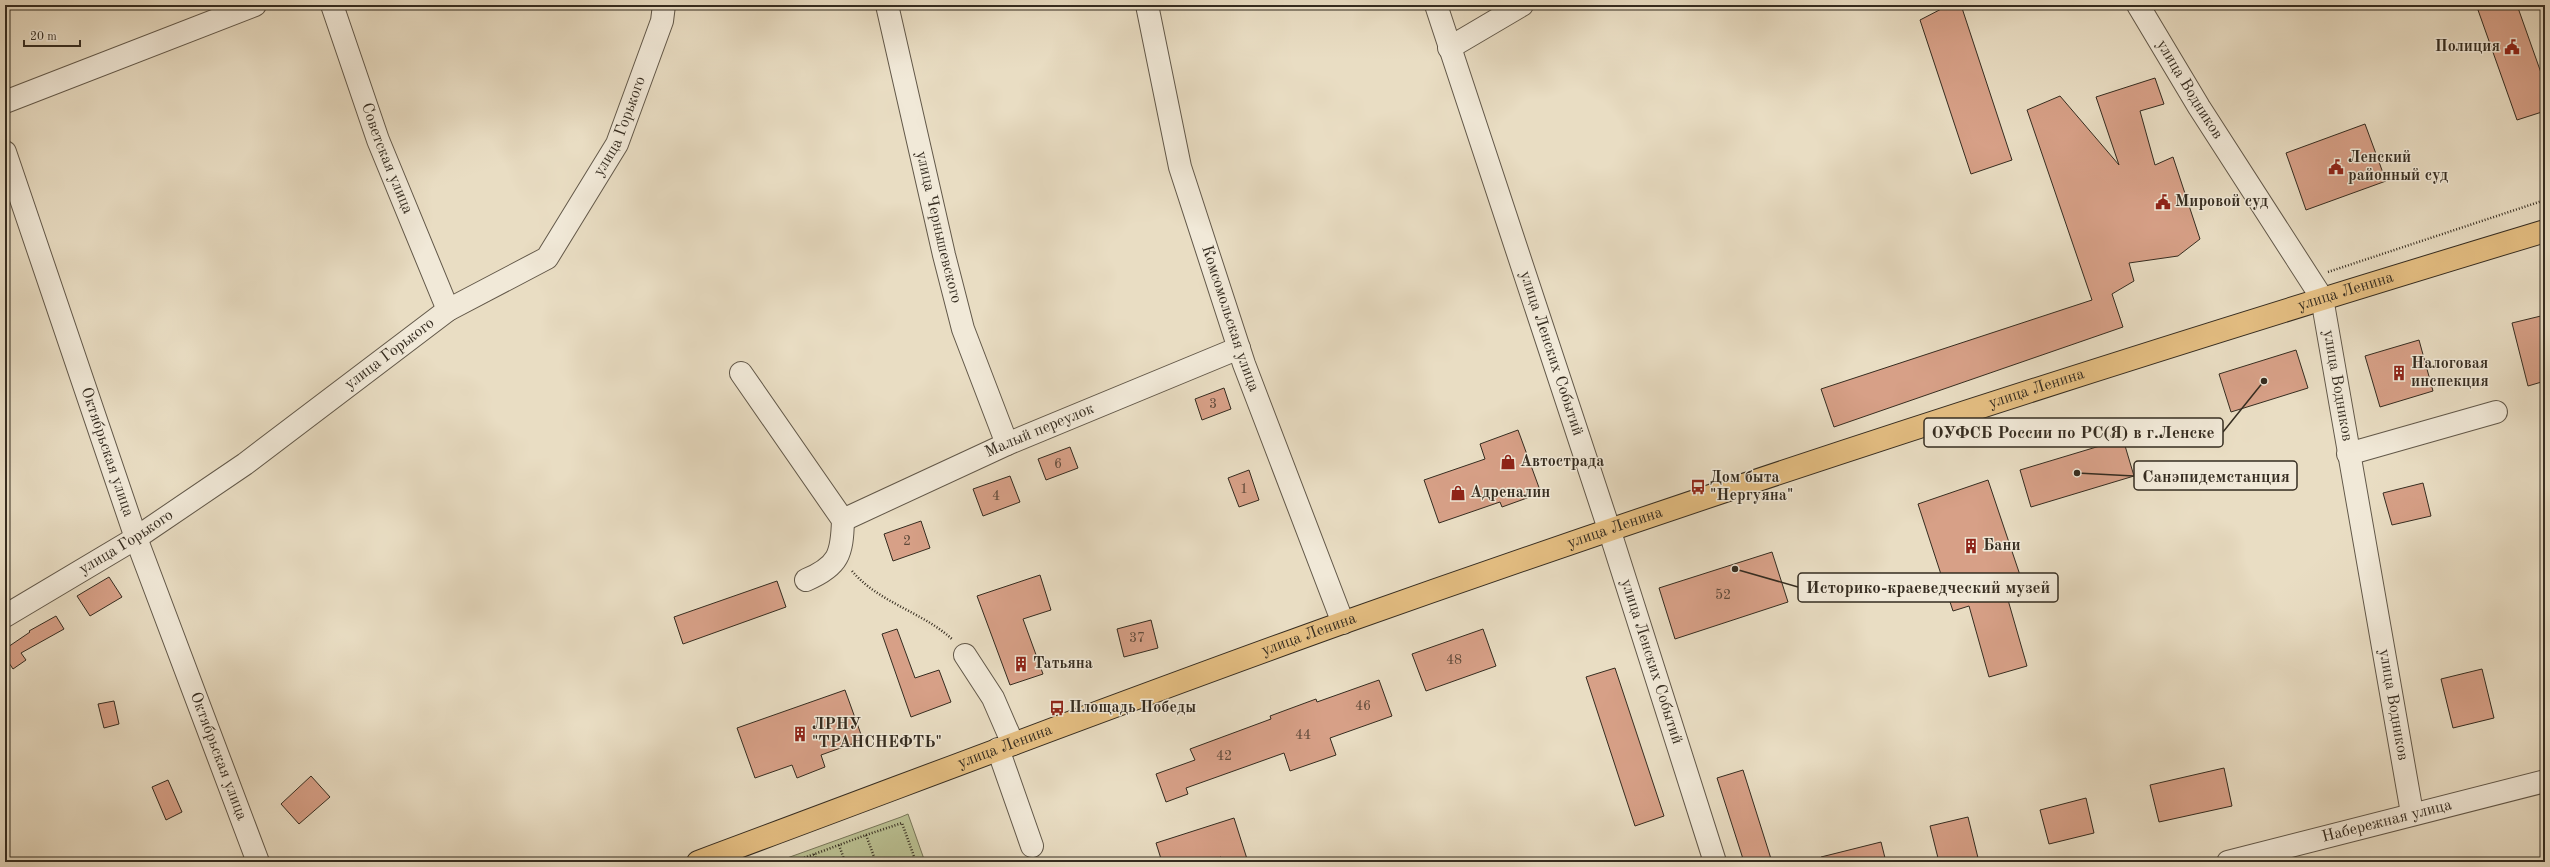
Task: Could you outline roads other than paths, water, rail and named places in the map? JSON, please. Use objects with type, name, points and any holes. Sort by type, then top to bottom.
[{"type":"main road","name":"улица Ленина","points":[[698,862],[1005,746],[1344,623],[1610,532],[1968,411],[2322,298],[2545,231]]},
{"type":"street","points":[[5,102],[255,5]]},
{"type":"street","name":"Советская улица","points":[[332,5],[378,140],[448,310]]},
{"type":"street","name":"улица Горького","points":[[5,616],[136,538],[245,464],[448,310],[546,258],[617,144],[662,21],[664,5]]},
{"type":"street","name":"улица Чернышевского","points":[[888,5],[944,255],[963,329],[1007,444]]},
{"type":"street","name":"Комсомольская улица","points":[[1147,5],[1180,167],[1239,348],[1344,623]]},
{"type":"street","name":"улица Ленских Событий","points":[[1436,5],[1610,532],[1715,862]]},
{"type":"street","points":[[1449,48],[1522,5]]},
{"type":"street","name":"улица Водников","points":[[2138,5],[2199,107],[2322,298],[2348,454],[2412,813]]},
{"type":"street","name":"Октябрьская улица","points":[[5,152],[136,538],[258,862]]},
{"type":"street","name":"Малый переулок","points":[[843,520],[1007,444],[1239,348]]},
{"type":"street","points":[[741,373],[843,520],[842,543],[838,556],[824,572],[806,580]]},
{"type":"street","points":[[2348,454],[2496,412]]},
{"type":"street","points":[[965,655],[993,698],[1032,846]]},
{"type":"street","name":"Набережная улица","points":[[2228,862],[2412,813],[2545,781]]},
{"type":"place","name":"Полиция","points":[[2512,47]]},
{"type":"place","name":"Ленский районный суд","points":[[2336,167]]},
{"type":"place","name":"Мировой суд","points":[[2163,202]]},
{"type":"place","name":"Налоговая инспекция","points":[[2399,373]]},
{"type":"place","name":"ОУФСБ России по РС(Я) в г.Ленске","points":[[2264,381]]},
{"type":"place","name":"Автострада","points":[[1508,462]]},
{"type":"place","name":"Санэпидемстанция","points":[[2077,473]]},
{"type":"place","name":"Дом быта \"Нергуяна\"","points":[[1698,487]]},
{"type":"place","name":"Адреналин","points":[[1458,493]]},
{"type":"place","name":"Бани","points":[[1971,546]]},
{"type":"place","name":"Историко-краеведческий музей","points":[[1735,569]]},
{"type":"place","name":"Татьяна","points":[[1021,664]]},
{"type":"place","name":"Площадь Победы","points":[[1057,708]]},
{"type":"place","name":"ЛРНУ \"ТРАНСНЕФТЬ\"","points":[[800,734]]}]
